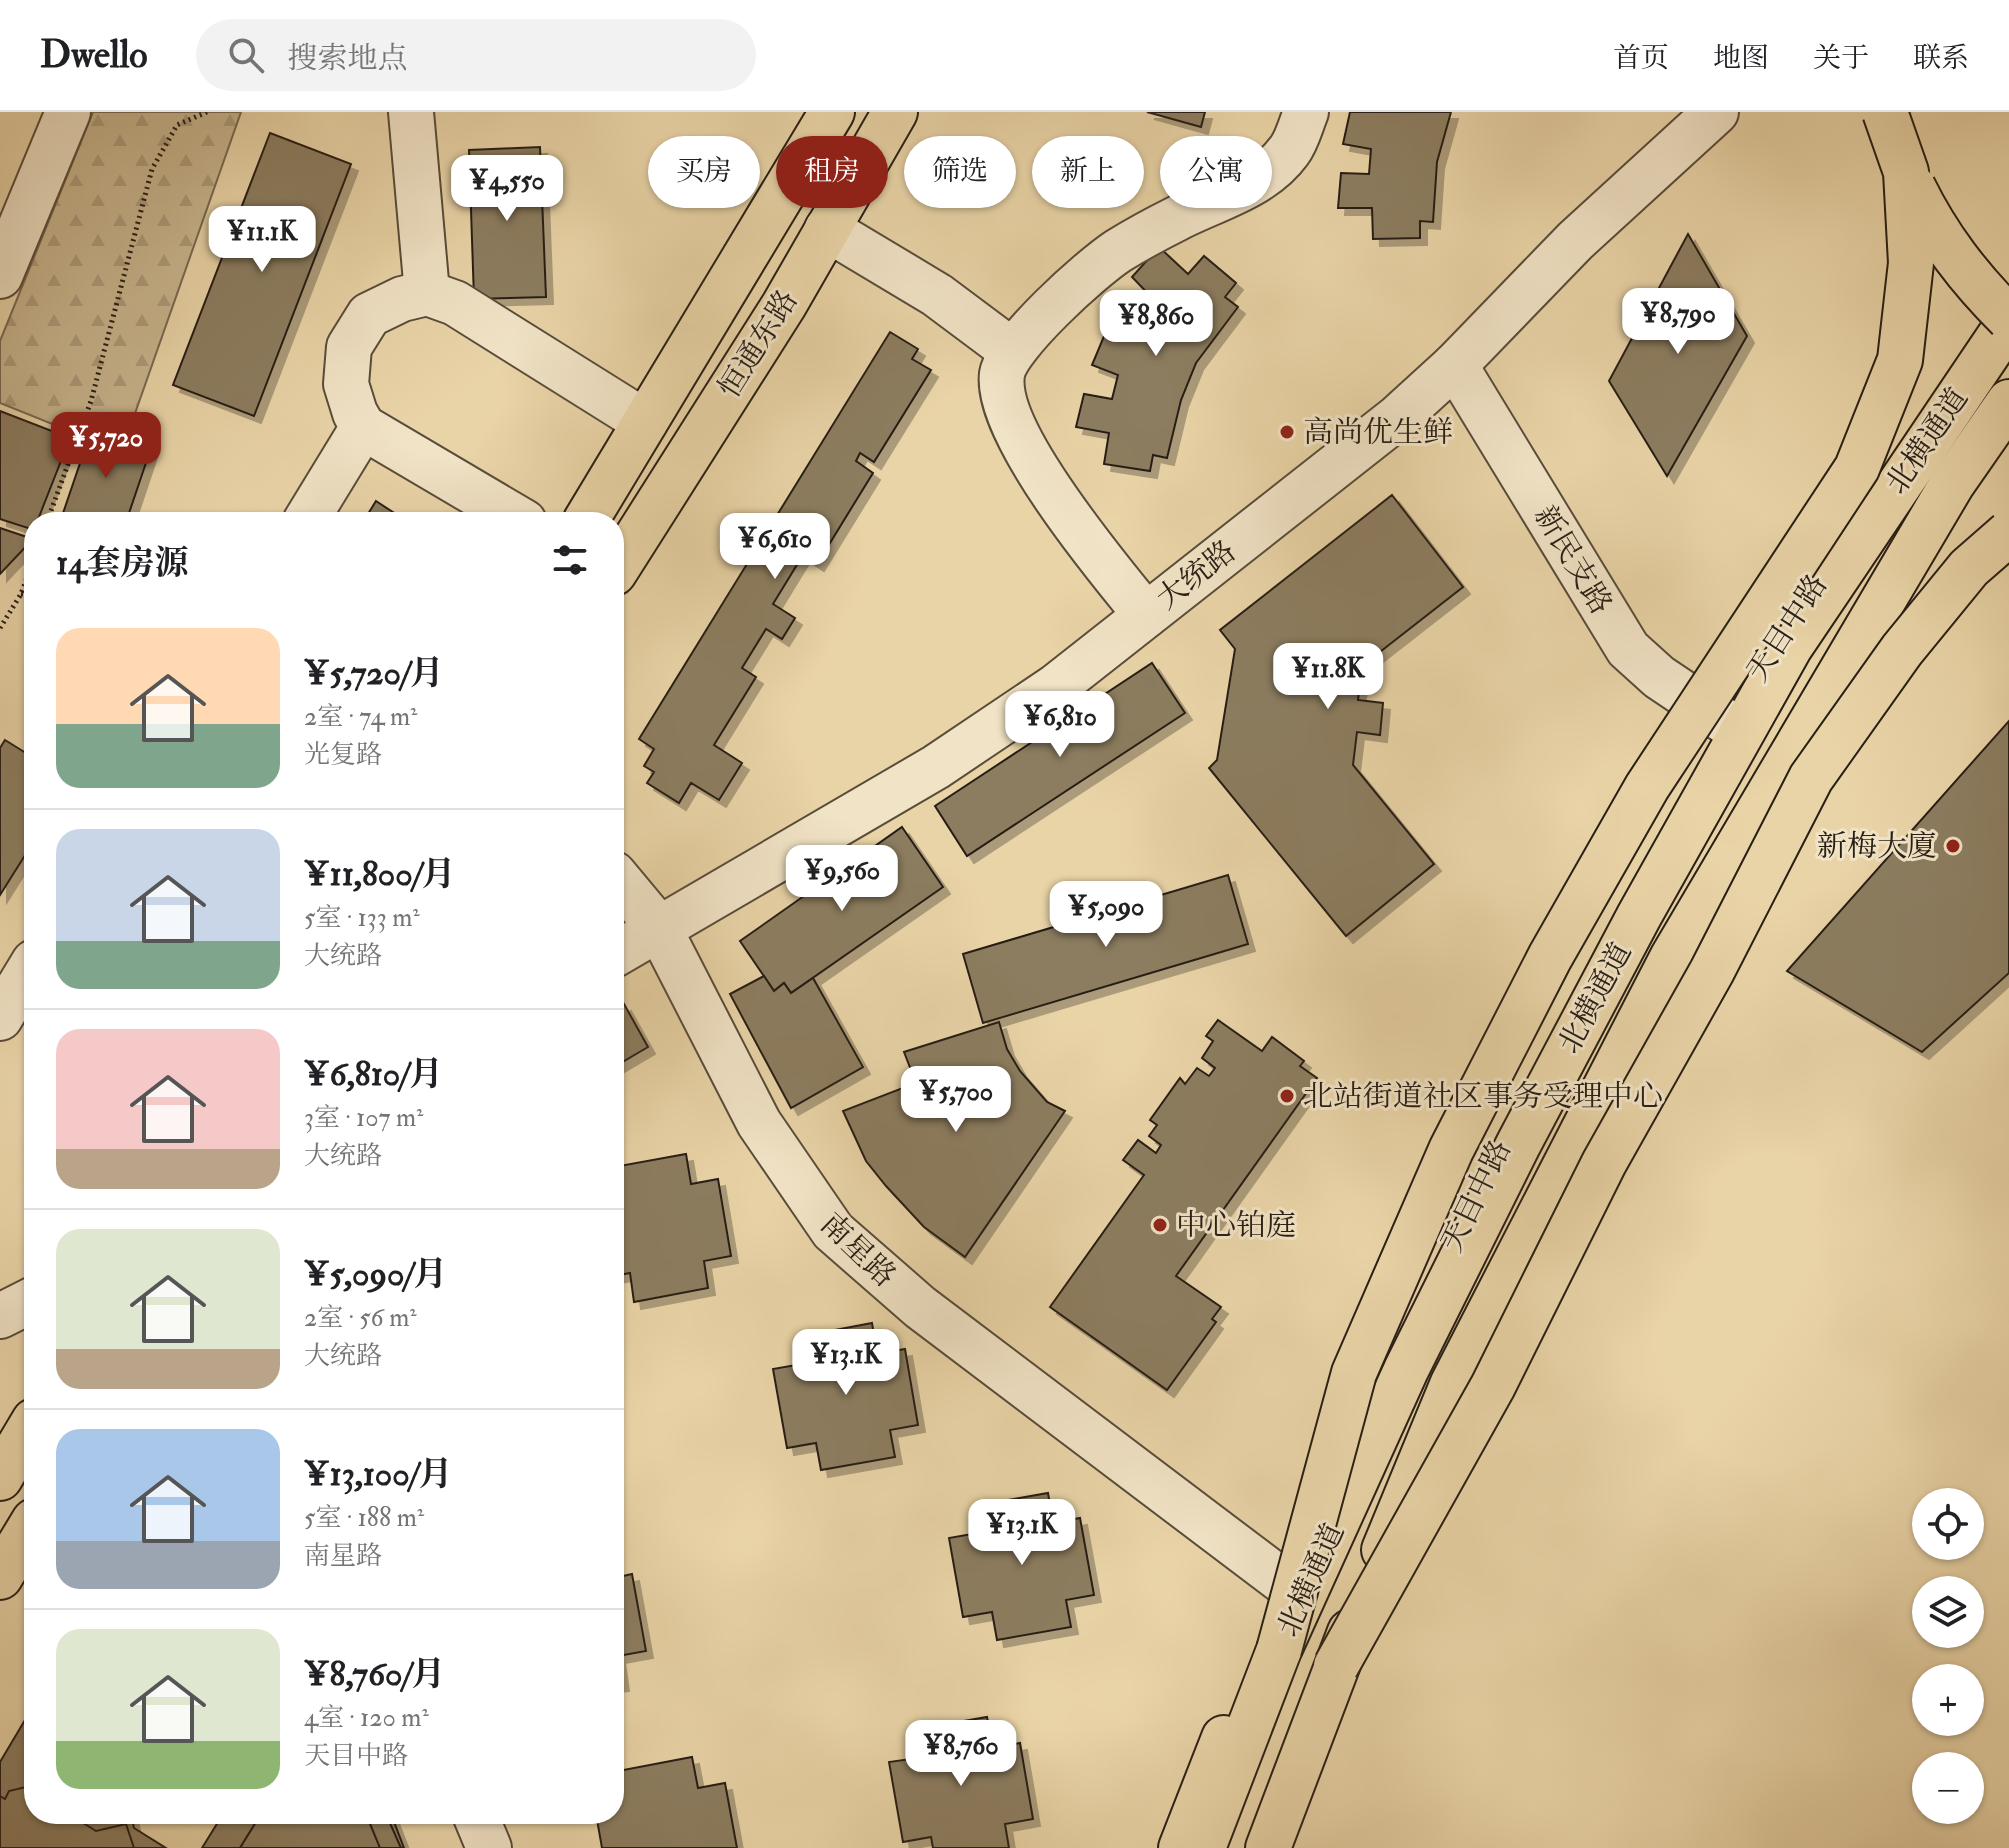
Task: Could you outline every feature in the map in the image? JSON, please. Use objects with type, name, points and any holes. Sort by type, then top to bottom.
[{"type":"main road","name":"恒通东路","points":[[591,512],[832,112]]},
{"type":"main road","name":"恒通东路","points":[[624,557],[784,305],[895,112]]},
{"type":"main road","points":[[1888,112],[1906,172],[1931,225],[1968,276],[2009,320]]},
{"type":"main road","points":[[1279,1650],[1354,1373],[1451,1150],[1550,957],[1647,787],[1857,468],[1900,360],[1911,263],[1906,172]]},
{"type":"main road","name":"天目中路","points":[[1181,1848],[1195,1806],[1289,1586],[1572,999],[1726,722],[2009,291]]},
{"type":"main road","name":"北横通道","points":[[1203,1848],[1279,1650],[1406,1370],[1518,1145],[1639,916],[1790,647],[2009,320]]},
{"type":"main road","name":"北横通道","points":[[1268,1848],[1336,1666],[1453,1383],[1672,958],[1952,484],[2009,402]]},
{"type":"main road","points":[[1276,1848],[1451,1427],[1526,1277],[1897,579],[2009,429]]},
{"type":"main road","points":[[1336,1666],[1493,1386],[1604,1163],[1712,971],[1811,778],[1902,650],[1969,568],[2009,533]]},
{"type":"main road","points":[[0,1478],[24,1438]]},
{"type":"main road","points":[[0,1577],[24,1537]]},
{"type":"street","points":[[0,276],[68,112]]},
{"type":"street","points":[[411,112],[427,293]]},
{"type":"street","points":[[1146,615],[1106,566],[1025,450],[1009,415],[1002,373],[1012,351],[1076,285],[1116,252],[1179,217],[1233,196],[1290,151],[1306,112]]},
{"type":"street","name":"大统路","points":[[624,949],[936,767],[1055,687],[1398,417],[1455,365],[1524,291],[1716,112]]},
{"type":"street","points":[[827,229],[937,295],[1012,351]]},
{"type":"street","points":[[507,512],[363,427],[346,384],[349,347],[369,315],[402,299],[427,293],[455,303],[645,422]]},
{"type":"street","name":"新民支路","points":[[1455,365],[1628,649],[1659,677],[1726,722]]},
{"type":"street","points":[[311,512],[363,427]]},
{"type":"street","name":"南星路","points":[[624,886],[659,928],[759,1123],[800,1188],[833,1231],[920,1307],[1289,1586]]},
{"type":"street","points":[[0,1018],[24,978]]},
{"type":"street","points":[[0,1316],[24,1304]]},
{"type":"street","points":[[479,1824],[489,1848]]},
{"type":"path","points":[[51,512],[91,401],[152,169],[177,125],[207,112]]},
{"type":"path","points":[[0,628],[24,586]]},
{"type":"green space","points":[[93,112],[241,112],[126,439],[92,428],[72,432],[0,403],[0,341]]},
{"type":"building","points":[[1147,112],[1205,112],[1201,127]]},
{"type":"building","points":[[1350,112],[1451,112],[1437,162],[1433,222],[1420,221],[1420,238],[1373,239],[1372,208],[1338,208],[1341,173],[1369,174],[1371,149],[1343,144]]},
{"type":"building","points":[[270,133],[351,164],[254,416],[173,385]]},
{"type":"building","points":[[540,147],[546,297],[474,299],[469,150]]},
{"type":"building","points":[[1688,234],[1747,336],[1667,476],[1609,381]]},
{"type":"building","points":[[1159,247],[1188,274],[1204,256],[1236,283],[1225,297],[1238,307],[1196,363],[1181,400],[1167,458],[1153,455],[1150,471],[1104,464],[1109,433],[1076,427],[1084,394],[1112,399],[1118,375],[1092,365],[1117,305],[1147,317],[1158,304],[1132,277]]},
{"type":"building","points":[[890,332],[918,349],[912,359],[931,370],[874,462],[860,453],[856,461],[873,473],[817,564],[803,555],[773,604],[795,618],[782,639],[766,629],[742,668],[756,677],[714,745],[742,763],[719,800],[691,783],[679,803],[647,783],[654,772],[644,766],[654,749],[639,739]]},
{"type":"building","points":[[0,411],[70,438],[41,512],[24,512],[24,527],[0,519]]},
{"type":"building","points":[[92,428],[151,448],[129,512],[63,512]]},
{"type":"building","points":[[1392,495],[1463,587],[1362,666],[1358,700],[1383,703],[1380,735],[1357,732],[1353,765],[1434,864],[1346,936],[1209,768],[1217,760],[1235,649],[1220,630]]},
{"type":"building","points":[[376,501],[393,512],[369,512]]},
{"type":"building","points":[[0,528],[24,536],[24,549],[0,574]]},
{"type":"building","points":[[1152,663],[1185,713],[967,856],[935,806]]},
{"type":"building","name":"新梅大廈","points":[[2009,721],[2009,973],[1922,1052],[1787,971]]},
{"type":"building","points":[[5,740],[24,752],[24,857],[0,895],[0,748]]},
{"type":"building","points":[[902,827],[943,887],[791,993],[784,983],[774,991],[740,941]]},
{"type":"building","points":[[1228,875],[1248,944],[983,1023],[963,954]]},
{"type":"building","points":[[764,976],[774,991],[784,983],[791,993],[813,978],[863,1067],[791,1108],[730,994]]},
{"type":"building","points":[[624,1004],[648,1047],[624,1061]]},
{"type":"building","name":"中心铂庭","points":[[1218,1020],[1262,1051],[1272,1037],[1304,1061],[1300,1066],[1317,1078],[1176,1276],[1221,1307],[1212,1319],[1216,1322],[1167,1390],[1050,1307],[1144,1175],[1123,1160],[1138,1140],[1156,1153],[1161,1145],[1149,1136],[1157,1125],[1150,1120],[1180,1078],[1185,1084],[1197,1068],[1209,1076],[1215,1068],[1202,1058],[1213,1041],[1206,1036]]},
{"type":"building","points":[[999,1022],[1007,1049],[1020,1071],[1047,1102],[1065,1111],[965,1257],[924,1227],[886,1186],[866,1161],[843,1111],[916,1083],[904,1052]]},
{"type":"building","points":[[686,1154],[691,1184],[718,1179],[731,1256],[704,1261],[708,1288],[634,1302],[630,1273],[624,1274],[624,1165]]},
{"type":"building","points":[[872,1323],[877,1354],[905,1349],[918,1425],[890,1430],[895,1457],[821,1470],[816,1443],[787,1448],[773,1369],[802,1364],[798,1337]]},
{"type":"building","points":[[1048,1493],[1053,1523],[1080,1518],[1094,1595],[1066,1600],[1071,1627],[997,1640],[992,1612],[963,1617],[949,1538],[978,1533],[974,1506]]},
{"type":"building","points":[[632,1574],[646,1651],[624,1655],[624,1576]]},
{"type":"building","points":[[987,1717],[993,1748],[1020,1743],[1033,1819],[1005,1824],[1009,1848],[933,1848],[931,1837],[903,1842],[889,1762],[918,1758],[912,1730]]},
{"type":"building","points":[[24,1722],[24,1824],[133,1824],[134,1828],[166,1848],[0,1848],[0,1762]]},
{"type":"building","points":[[692,1757],[698,1788],[725,1783],[737,1848],[602,1848],[598,1824],[624,1824],[624,1770]]},
{"type":"building","points":[[24,1787],[24,1824],[85,1824],[96,1831],[126,1824],[134,1848],[0,1848],[0,1796],[5,1799],[9,1791]]},
{"type":"building","points":[[217,1824],[395,1824],[404,1848],[202,1848]]},
{"type":"building","points":[[255,1824],[390,1824],[401,1848],[240,1848]]},
{"type":"building","points":[[255,1824],[370,1824],[380,1848],[240,1848]]},
{"type":"place","name":"高尚优生鲜","points":[[1287,432]]},
{"type":"place","name":"新梅大廈","points":[[1953,846]]},
{"type":"place","name":"北站街道社区事务受理中心","points":[[1287,1096]]},
{"type":"place","name":"中心铂庭","points":[[1160,1225]]}]
